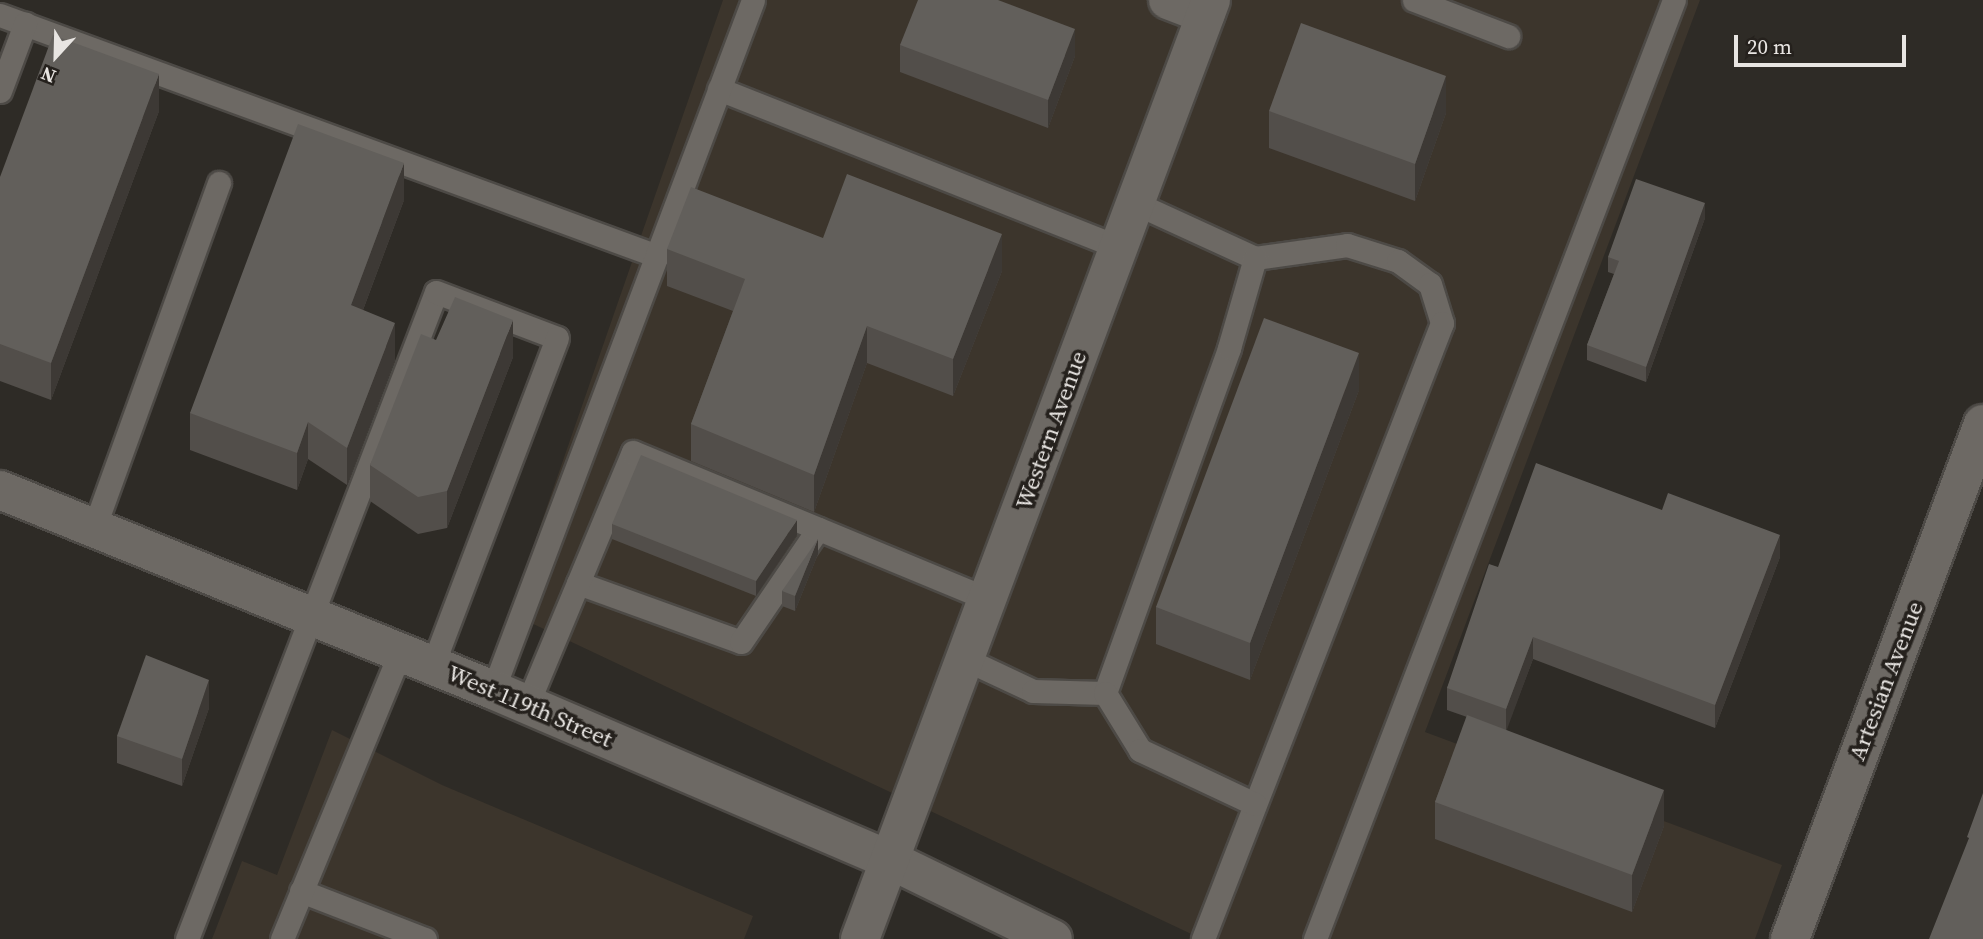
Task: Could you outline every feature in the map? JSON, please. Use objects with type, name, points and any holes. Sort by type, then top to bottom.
[{"type":"street","points":[[1168,0],[1208,7]]},
{"type":"street","name":"Western Avenue","points":[[860,939],[1208,7]]},
{"type":"street","name":"Artesian Avenue","points":[[1790,939],[1983,424]]},
{"type":"street","name":"West 119th Street","points":[[0,490],[417,657],[890,860],[1053,939]]},
{"type":"lane","points":[[510,697],[657,256],[753,0]]},
{"type":"lane","points":[[1414,0],[1508,36]]},
{"type":"lane","points":[[1314,939],[1674,0]]},
{"type":"lane","points":[[0,15],[657,256]]},
{"type":"lane","points":[[0,91],[25,24]]},
{"type":"lane","points":[[719,89],[1119,247]]},
{"type":"lane","points":[[94,527],[219,183]]},
{"type":"lane","points":[[1135,203],[1255,258],[1347,245],[1398,261],[1430,284],[1442,323],[1203,939]]},
{"type":"lane","points":[[1105,693],[1229,348],[1255,258]]},
{"type":"lane","points":[[187,939],[436,292],[557,338],[417,657],[301,891],[282,939]]},
{"type":"lane","points":[[510,697],[578,583],[633,452],[988,599]]},
{"type":"lane","points":[[578,583],[741,642],[818,529]]},
{"type":"lane","points":[[965,659],[1033,691],[1105,693]]},
{"type":"lane","points":[[1105,693],[1140,750],[1255,804]]},
{"type":"lane","points":[[301,891],[425,939]]},
{"type":"shaded area","points":[[723,0],[1700,0],[1425,732],[1782,865],[1755,939],[1202,939],[510,613]]},
{"type":"shaded area","points":[[332,730],[442,785],[753,916],[744,939],[212,939],[242,861],[277,875]]},
{"type":"building","points":[[918,0],[998,0],[1075,29],[1048,100],[900,45]]},
{"type":"building","points":[[1301,23],[1446,76],[1415,164],[1269,111]]},
{"type":"building","points":[[53,35],[159,74],[51,363],[0,344],[0,177]]},
{"type":"building","points":[[298,124],[404,163],[351,305],[395,323],[347,448],[308,422],[297,453],[190,413]]},
{"type":"building","points":[[847,174],[1002,234],[953,359],[867,326],[814,475],[691,424],[745,279],[667,249],[691,187],[823,238]]},
{"type":"building","points":[[1636,179],[1705,203],[1646,367],[1587,345],[1619,261],[1608,257]]},
{"type":"building","points":[[455,297],[513,320],[447,491],[418,497],[370,465],[421,334],[436,340]]},
{"type":"building","points":[[1264,318],[1359,353],[1250,643],[1156,607]]},
{"type":"building","points":[[641,455],[797,520],[756,581],[612,524]]},
{"type":"building","points":[[1536,463],[1662,510],[1668,493],[1780,535],[1715,705],[1533,637],[1506,709],[1447,688],[1489,564],[1498,567]]},
{"type":"building","points":[[818,539],[795,596],[782,591]]},
{"type":"building","points":[[146,655],[209,680],[182,759],[117,736]]},
{"type":"building","points":[[1467,715],[1664,790],[1632,875],[1435,802]]},
{"type":"building","points":[[1983,793],[1983,939],[1929,939],[1969,838],[1967,837]]}]
